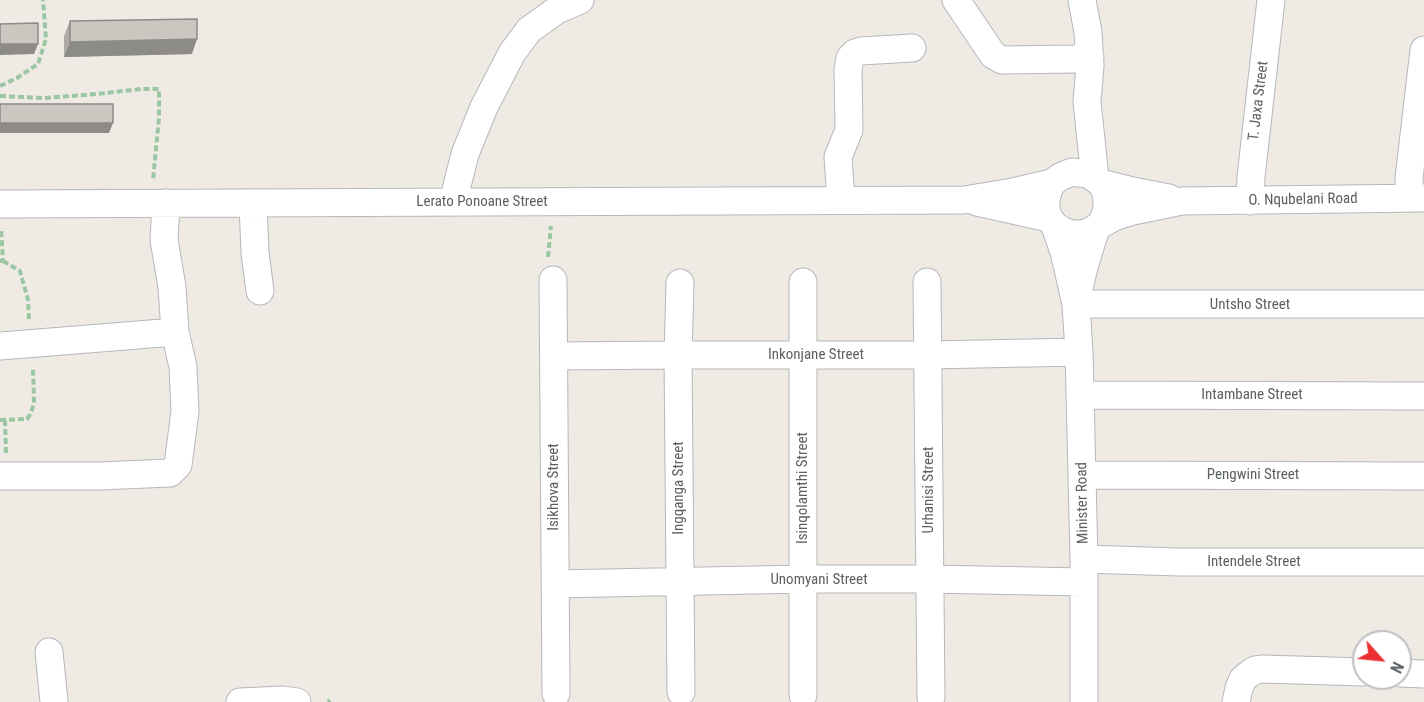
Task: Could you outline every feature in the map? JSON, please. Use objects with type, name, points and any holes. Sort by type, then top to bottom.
[{"type":"street","points":[[453,202],[465,154],[484,107],[512,53],[529,30],[557,10],[580,0]]},
{"type":"street","points":[[956,0],[993,55],[1002,60],[1090,57]]},
{"type":"street","points":[[1082,0],[1090,57],[1087,102],[1098,180],[1105,190],[1107,207],[1105,216],[1098,226],[1082,234],[1072,234],[1063,231],[1052,222],[1046,209],[1046,200],[1048,191],[1058,179],[1087,102]]},
{"type":"street","name":"T. Jaxa Street","points":[[1250,201],[1271,0]]},
{"type":"street","points":[[842,200],[838,157],[849,130],[848,69],[850,58],[861,51],[912,48]]},
{"type":"street","points":[[1417,198],[1409,178],[1424,50]]},
{"type":"street","points":[[1058,179],[1072,172],[1080,172],[1098,180]]},
{"type":"street","name":"Lerato Ponoane Street","points":[[0,211],[159,195],[253,203],[964,200],[1013,192],[1058,179]]},
{"type":"street","name":"O. Nqubelani Road","points":[[1098,180],[1133,191],[1182,201]]},
{"type":"street","points":[[3,476],[170,473],[178,465],[185,411],[183,367],[175,332],[172,287],[159,195]]},
{"type":"street","name":"O. Nqubelani Road","points":[[1098,226],[1132,211],[1182,201],[1417,198]]},
{"type":"street","name":"Lerato Ponoane Street","points":[[964,200],[1052,222]]},
{"type":"street","points":[[253,203],[255,254],[260,291]]},
{"type":"street","name":"Minister Road","points":[[1052,222],[1064,252],[1076,304],[1084,571],[1084,702]]},
{"type":"street","name":"Minister Road","points":[[1076,304],[1084,267],[1098,226]]},
{"type":"street","name":"Isikhova Street","points":[[553,280],[556,694]]},
{"type":"street","name":"Isinqolamthi Street","points":[[803,282],[803,695]]},
{"type":"street","name":"Urhanisi Street","points":[[927,282],[931,697]]},
{"type":"street","name":"Ingqanga Street","points":[[680,284],[678,355],[681,692]]},
{"type":"street","name":"Untsho Street","points":[[1076,304],[1424,304]]},
{"type":"street","points":[[0,346],[175,332]]},
{"type":"street","name":"Inkonjane Street","points":[[554,356],[928,355],[1079,352]]},
{"type":"street","name":"Intambane Street","points":[[1080,395],[1424,396]]},
{"type":"street","name":"Pengwini Street","points":[[1082,475],[1424,476]]},
{"type":"street","name":"Intendele Street","points":[[1084,571],[1179,562],[1424,562]]},
{"type":"street","name":"Unomyani Street","points":[[555,584],[930,579],[1084,571]]},
{"type":"street","points":[[49,652],[54,702]]},
{"type":"street","points":[[1236,702],[1243,679],[1255,670],[1352,672]]},
{"type":"street","points":[[240,702],[282,700],[297,702]]},
{"type":"path","points":[[0,86],[38,64],[46,39],[43,0]]},
{"type":"path","points":[[0,96],[44,98],[141,88],[159,89],[159,195]]},
{"type":"path","points":[[0,211],[2,261],[20,271],[27,300],[32,344],[34,404],[27,419],[2,420],[3,476]]},
{"type":"path","points":[[551,216],[547,276],[553,280]]},
{"type":"building","points":[[197,19],[197,39],[70,42],[70,21]]},
{"type":"building","points":[[38,23],[38,44],[0,44],[0,24]]},
{"type":"building","points":[[0,104],[113,104],[113,123],[0,123]]}]
